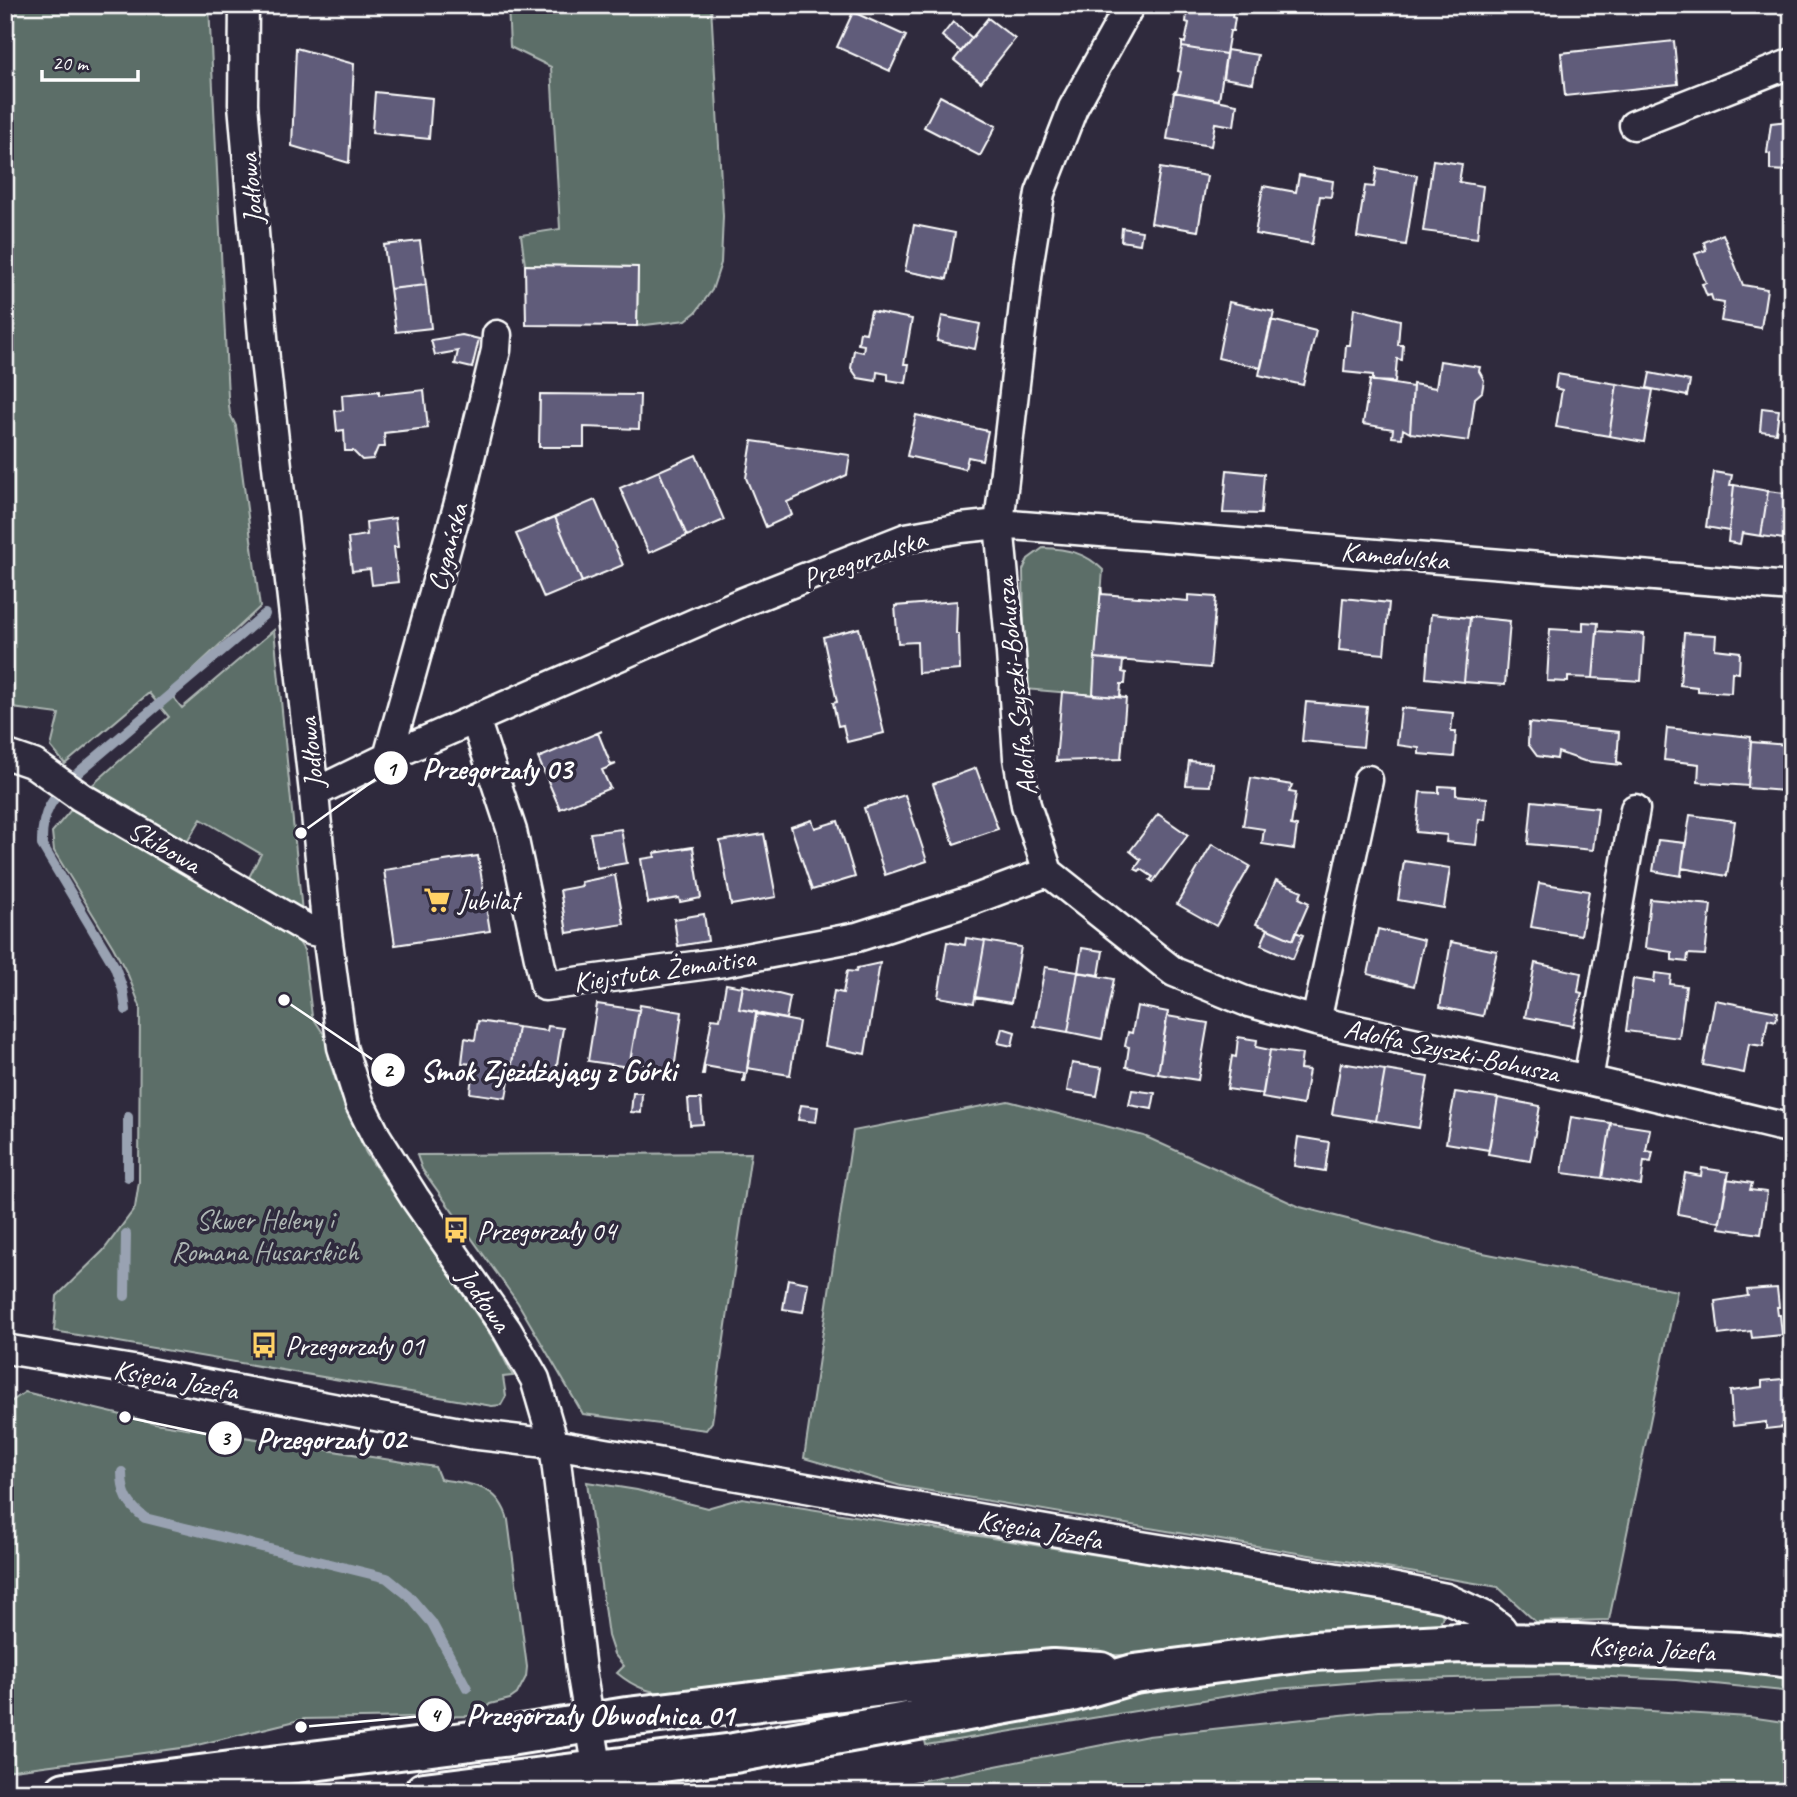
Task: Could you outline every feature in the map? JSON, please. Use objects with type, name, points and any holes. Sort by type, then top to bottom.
[{"type":"main road","name":"Księcia Józefa","points":[[424,1792],[734,1753],[1068,1693],[1135,1674],[1314,1651],[1461,1643],[1646,1646],[1792,1658]]},
{"type":"main road","name":"Księcia Józefa","points":[[65,1792],[963,1676],[1053,1669],[1135,1674]]},
{"type":"street","name":"Jodłowa","points":[[244,5],[243,104],[256,258],[327,934],[342,1047],[360,1104],[376,1136],[415,1198],[507,1330],[536,1379],[554,1444]]},
{"type":"street","points":[[999,524],[1029,261],[1041,193],[1073,108],[1130,5]]},
{"type":"street","points":[[1634,125],[1792,63]]},
{"type":"street","name":"Cygańska","points":[[388,757],[460,499],[496,350],[497,335]]},
{"type":"street","name":"Przegorzalska","points":[[314,793],[388,757],[743,602],[906,538],[999,524]]},
{"type":"street","name":"Kamedulska","points":[[999,524],[1792,587]]},
{"type":"street","name":"Adolfa Szyszki-Bohusza","points":[[999,524],[1018,758],[1026,805],[1048,872],[1174,972],[1245,1001],[1316,1021],[1588,1080],[1792,1129]]},
{"type":"street","name":"Kiejstuta Żemaitisa","points":[[475,719],[512,831],[545,986],[724,962],[857,937],[970,901],[1048,872]]},
{"type":"street","name":"Skibowa","points":[[5,754],[34,764],[81,797],[309,930],[327,934]]},
{"type":"street","name":"Adolfa Szyszki-Bohusza","points":[[1316,1021],[1368,780]]},
{"type":"street","name":"Adolfa Szyszki-Bohusza","points":[[1588,1080],[1635,809]]},
{"type":"street","name":"Księcia Józefa","points":[[5,1349],[133,1370],[470,1434],[554,1444],[1072,1535],[1386,1586],[1446,1598],[1486,1617],[1502,1628],[1511,1644]]},
{"type":"street","points":[[554,1444],[589,1723],[598,1771]]},
{"type":"green space","points":[[5,5],[209,5],[228,397],[230,414],[236,426],[260,607],[169,692],[182,708],[274,630],[302,912],[246,883],[261,854],[201,819],[184,847],[90,787],[169,717],[149,693],[65,764],[51,747],[59,714],[5,707]]},
{"type":"green space","points":[[508,5],[711,5],[723,216],[721,263],[712,290],[696,312],[686,320],[637,326],[638,267],[525,265],[521,235],[560,229],[551,67],[510,47]]},
{"type":"green space","points":[[1043,548],[1075,553],[1089,559],[1103,570],[1093,695],[1025,689],[1023,570],[1028,559]]},
{"type":"green space","name":"Skwer Heleny i Romana Husarskich","points":[[75,805],[295,936],[304,950],[312,1016],[325,1036],[341,1096],[366,1153],[496,1343],[513,1376],[503,1377],[506,1396],[501,1405],[492,1406],[54,1331],[57,1296],[103,1251],[135,1208],[139,1182],[140,1006],[113,947],[54,851],[52,832]]},
{"type":"green space","points":[[1008,1101],[1144,1136],[1300,1207],[1473,1251],[1677,1291],[1609,1620],[1536,1622],[1498,1587],[901,1486],[804,1458],[853,1131]]},
{"type":"green space","points":[[751,1153],[712,1422],[706,1430],[583,1414],[518,1303],[422,1169],[417,1155]]},
{"type":"green space","points":[[25,1392],[155,1423],[435,1467],[440,1479],[473,1485],[491,1493],[504,1508],[508,1520],[527,1667],[526,1677],[517,1694],[510,1699],[490,1704],[477,1716],[304,1719],[189,1747],[5,1771],[5,1406]]},
{"type":"green space","points":[[587,1482],[637,1490],[707,1508],[742,1498],[1434,1609],[1439,1610],[1443,1616],[1440,1623],[1434,1626],[1280,1636],[1127,1655],[989,1655],[674,1694],[658,1692],[643,1689],[617,1673],[624,1666],[614,1654],[608,1636]]},
{"type":"green space","points":[[1569,1661],[1792,1676],[1792,1692],[1676,1680],[1566,1675],[1383,1680],[1265,1690],[926,1745],[924,1736],[987,1718],[1263,1675],[1386,1665]]},
{"type":"green space","points":[[1569,1706],[1749,1717],[1792,1723],[1792,1792],[887,1792],[914,1782],[1148,1736],[1378,1711]]},
{"type":"building","points":[[874,5],[898,5],[893,15]]},
{"type":"building","points":[[1188,5],[1234,5],[1233,31],[1230,31],[1226,54],[1182,47],[1189,23],[1186,22]]},
{"type":"building","points":[[853,12],[906,36],[890,71],[837,47]]},
{"type":"building","points":[[988,18],[1015,39],[981,82],[954,60]]},
{"type":"building","points":[[953,22],[972,38],[961,52],[942,36]]},
{"type":"building","points":[[1674,41],[1678,84],[1565,96],[1561,53]]},
{"type":"building","points":[[1182,47],[1226,54],[1219,100],[1174,92],[1177,90],[1181,72],[1178,71]]},
{"type":"building","points":[[296,48],[354,64],[349,163],[292,146]]},
{"type":"building","points":[[1227,50],[1258,55],[1253,83],[1223,78]]},
{"type":"building","points":[[375,92],[432,98],[429,139],[372,133]]},
{"type":"building","points":[[1174,92],[1237,104],[1234,126],[1215,123],[1211,146],[1167,139]]},
{"type":"building","points":[[940,96],[996,126],[980,156],[924,127]]},
{"type":"building","points":[[1792,121],[1792,179],[1787,179],[1787,171],[1770,170],[1770,154],[1767,153],[1771,123]]},
{"type":"building","points":[[1433,160],[1462,164],[1459,182],[1483,186],[1477,238],[1423,231]]},
{"type":"building","points":[[1160,168],[1207,176],[1198,231],[1151,223]]},
{"type":"building","points":[[1377,168],[1417,175],[1406,245],[1357,237],[1365,186],[1374,187]]},
{"type":"building","points":[[1299,175],[1333,181],[1331,197],[1320,196],[1312,244],[1255,234],[1263,186],[1296,192]]},
{"type":"building","points":[[914,225],[955,233],[947,279],[905,271]]},
{"type":"building","points":[[1122,228],[1142,231],[1140,244],[1121,241]]},
{"type":"building","points":[[1723,234],[1743,285],[1767,289],[1761,328],[1721,321],[1724,303],[1713,301],[1711,295],[1707,296],[1702,284],[1706,283],[1695,254],[1706,250],[1704,242]]},
{"type":"building","points":[[420,241],[426,285],[390,289],[384,245]]},
{"type":"building","points":[[525,265],[638,267],[637,326],[526,325]]},
{"type":"building","points":[[426,285],[431,328],[396,332],[390,289]]},
{"type":"building","points":[[1229,302],[1274,312],[1261,368],[1218,358]]},
{"type":"building","points":[[1354,308],[1400,320],[1398,345],[1403,345],[1402,360],[1397,359],[1395,382],[1373,381],[1373,375],[1344,372],[1346,345],[1350,345]]},
{"type":"building","points":[[871,311],[912,319],[904,364],[909,364],[906,383],[888,380],[888,374],[877,372],[876,381],[858,378],[851,368],[854,350],[863,352],[864,345],[858,344],[860,332],[866,333]]},
{"type":"building","points":[[942,316],[980,324],[975,349],[937,341]]},
{"type":"building","points":[[1271,320],[1316,331],[1303,385],[1259,375]]},
{"type":"building","points":[[462,335],[479,339],[472,368],[455,364],[458,351],[435,355],[431,340]]},
{"type":"building","points":[[1440,361],[1480,367],[1479,371],[1484,380],[1482,392],[1475,398],[1469,441],[1410,433],[1413,384],[1436,388]]},
{"type":"building","points":[[1650,373],[1690,381],[1687,396],[1647,388]]},
{"type":"building","points":[[1557,374],[1617,384],[1609,436],[1556,427],[1562,390],[1555,388]]},
{"type":"building","points":[[1370,380],[1413,387],[1410,433],[1403,429],[1402,438],[1392,437],[1393,429],[1363,424]]},
{"type":"building","points":[[1617,384],[1653,390],[1644,442],[1609,436]]},
{"type":"building","points":[[424,390],[428,428],[384,433],[385,447],[378,447],[373,459],[362,460],[353,451],[345,451],[344,430],[337,431],[335,411],[343,410],[342,395],[379,391],[379,395]]},
{"type":"building","points":[[540,394],[640,395],[639,429],[584,427],[584,447],[539,447]]},
{"type":"building","points":[[1762,408],[1779,410],[1776,433],[1760,431]]},
{"type":"building","points":[[916,415],[988,431],[982,460],[968,457],[965,469],[907,456]]},
{"type":"building","points":[[752,441],[850,455],[847,475],[787,502],[792,515],[766,527],[746,478]]},
{"type":"building","points":[[696,455],[724,520],[687,536],[659,471]]},
{"type":"building","points":[[1227,470],[1264,474],[1261,514],[1223,513]]},
{"type":"building","points":[[659,471],[687,536],[649,553],[620,488]]},
{"type":"building","points":[[1714,472],[1732,475],[1730,485],[1734,485],[1729,531],[1706,527]]},
{"type":"building","points":[[1734,485],[1768,491],[1761,536],[1742,533],[1740,544],[1728,542]]},
{"type":"building","points":[[1768,491],[1792,494],[1792,540],[1761,536]]},
{"type":"building","points":[[595,500],[623,565],[582,582],[555,517]]},
{"type":"building","points":[[555,517],[582,582],[544,598],[516,534]]},
{"type":"building","points":[[395,518],[398,547],[394,547],[398,582],[372,585],[370,569],[352,571],[348,538],[367,535],[366,522]]},
{"type":"building","points":[[1101,587],[1102,594],[1188,601],[1188,595],[1216,597],[1210,668],[1095,658]]},
{"type":"building","points":[[1343,598],[1389,603],[1384,654],[1339,650]]},
{"type":"building","points":[[957,601],[956,634],[959,634],[960,670],[918,673],[917,642],[898,643],[895,606]]},
{"type":"building","points":[[1431,614],[1470,618],[1464,682],[1426,678]]},
{"type":"building","points":[[1470,617],[1510,621],[1505,685],[1464,682]]},
{"type":"building","points":[[1583,622],[1598,623],[1593,678],[1568,677],[1568,682],[1547,681],[1550,629],[1583,631]]},
{"type":"building","points":[[859,628],[884,733],[847,742],[843,725],[838,726],[833,703],[837,702],[823,637]]},
{"type":"building","points":[[1597,631],[1644,634],[1641,681],[1593,678]]},
{"type":"building","points":[[1684,633],[1716,635],[1715,649],[1740,652],[1739,673],[1732,672],[1731,693],[1697,691],[1697,687],[1680,685]]},
{"type":"building","points":[[1095,658],[1123,661],[1122,672],[1126,673],[1125,684],[1121,684],[1120,697],[1093,695]]},
{"type":"building","points":[[1062,692],[1126,698],[1121,759],[1056,761]]},
{"type":"building","points":[[1306,702],[1367,707],[1363,747],[1302,741]]},
{"type":"building","points":[[1401,708],[1453,713],[1451,732],[1456,732],[1454,757],[1419,754],[1419,748],[1397,745]]},
{"type":"building","points":[[1529,723],[1619,732],[1617,762],[1621,765],[1584,761],[1558,752],[1557,759],[1537,756],[1528,744]]},
{"type":"building","points":[[1667,728],[1751,737],[1748,786],[1698,782],[1699,764],[1664,760]]},
{"type":"building","points":[[602,731],[598,733],[611,765],[616,764],[602,770],[610,788],[560,809],[538,758]]},
{"type":"building","points":[[1751,742],[1789,745],[1784,791],[1748,788]]},
{"type":"building","points":[[1189,761],[1212,763],[1210,786],[1186,785]]},
{"type":"building","points":[[976,768],[998,829],[954,844],[933,784]]},
{"type":"building","points":[[1251,778],[1292,785],[1289,792],[1296,793],[1291,825],[1297,826],[1294,849],[1262,844],[1264,829],[1243,826]]},
{"type":"building","points":[[1439,786],[1456,787],[1456,795],[1487,798],[1485,820],[1479,819],[1476,845],[1446,842],[1447,835],[1416,832],[1420,792],[1439,793]]},
{"type":"building","points":[[905,795],[927,861],[885,875],[864,808]]},
{"type":"building","points":[[1532,801],[1598,808],[1593,850],[1528,844]]},
{"type":"building","points":[[1158,814],[1188,835],[1153,882],[1150,880],[1153,877],[1141,869],[1135,869],[1141,860],[1130,851]]},
{"type":"building","points":[[1690,815],[1735,821],[1727,876],[1682,868]]},
{"type":"building","points":[[812,820],[815,828],[838,821],[855,877],[812,890],[791,827]]},
{"type":"building","points":[[621,829],[627,863],[597,868],[590,833]]},
{"type":"building","points":[[764,834],[776,897],[731,905],[720,841]]},
{"type":"building","points":[[1658,840],[1685,843],[1681,876],[1653,871]]},
{"type":"building","points":[[1212,844],[1250,866],[1216,926],[1177,904]]},
{"type":"building","points":[[693,847],[701,898],[648,903],[641,859],[655,857],[654,853]]},
{"type":"building","name":"Jubilat","points":[[478,856],[490,931],[395,945],[384,870]]},
{"type":"building","points":[[1404,861],[1450,868],[1444,908],[1398,900]]},
{"type":"building","points":[[615,875],[624,924],[567,933],[560,890],[582,886],[581,882]]},
{"type":"building","points":[[1276,880],[1302,891],[1299,898],[1309,903],[1293,940],[1256,924]]},
{"type":"building","points":[[1539,883],[1589,891],[1581,935],[1531,927]]},
{"type":"building","points":[[1650,899],[1711,905],[1705,955],[1688,954],[1687,962],[1672,960],[1672,952],[1645,948]]},
{"type":"building","points":[[704,914],[708,941],[678,946],[674,919]]},
{"type":"building","points":[[1268,929],[1293,940],[1296,932],[1303,935],[1293,959],[1261,945]]},
{"type":"building","points":[[1378,929],[1424,940],[1414,986],[1368,974]]},
{"type":"building","points":[[966,938],[985,941],[974,1003],[938,997],[947,942],[965,945]]},
{"type":"building","points":[[985,941],[1021,947],[1011,1003],[975,997]]},
{"type":"building","points":[[1451,942],[1497,951],[1483,1016],[1440,1007]]},
{"type":"building","points":[[1082,948],[1103,951],[1099,975],[1078,972]]},
{"type":"building","points":[[880,963],[865,1054],[825,1046],[834,991],[843,993],[847,971],[856,972],[857,968]]},
{"type":"building","points":[[1535,963],[1581,973],[1578,992],[1582,993],[1573,1026],[1525,1017]]},
{"type":"building","points":[[1045,967],[1078,972],[1068,1032],[1034,1026]]},
{"type":"building","points":[[1078,972],[1114,979],[1102,1039],[1068,1032]]},
{"type":"building","points":[[1655,973],[1671,975],[1670,984],[1686,986],[1679,1038],[1626,1031],[1633,979],[1654,982]]},
{"type":"building","points":[[726,984],[743,987],[739,1009],[757,1012],[745,1082],[744,1073],[705,1066],[702,1075],[712,1018],[720,1019]]},
{"type":"building","points":[[743,985],[790,997],[786,1019],[739,1009]]},
{"type":"building","points":[[1715,1000],[1778,1012],[1776,1021],[1768,1019],[1763,1046],[1749,1044],[1744,1073],[1703,1065]]},
{"type":"building","points":[[597,1004],[639,1010],[629,1067],[588,1061]]},
{"type":"building","points":[[640,1005],[682,1012],[674,1070],[630,1062]]},
{"type":"building","points":[[1137,1006],[1168,1012],[1158,1074],[1126,1067],[1129,1047],[1125,1046],[1128,1032],[1132,1033]]},
{"type":"building","points":[[756,1014],[799,1022],[790,1075],[747,1068]]},
{"type":"building","points":[[1167,1016],[1208,1023],[1198,1080],[1158,1074]]},
{"type":"building","points":[[478,1021],[518,1027],[506,1098],[470,1093],[473,1064],[462,1063],[465,1038],[475,1040]]},
{"type":"building","points":[[548,1026],[563,1028],[555,1077],[511,1070],[518,1027],[547,1031]]},
{"type":"building","points":[[1002,1028],[1015,1032],[1012,1046],[998,1043]]},
{"type":"building","points":[[1238,1037],[1257,1040],[1256,1047],[1270,1050],[1263,1094],[1227,1089],[1232,1056],[1236,1057]]},
{"type":"building","points":[[1270,1050],[1302,1054],[1300,1069],[1309,1070],[1303,1105],[1262,1098]]},
{"type":"building","points":[[1072,1063],[1102,1068],[1097,1096],[1067,1091]]},
{"type":"building","points":[[1341,1063],[1385,1070],[1376,1121],[1332,1114]]},
{"type":"building","points":[[1385,1070],[1428,1077],[1419,1128],[1376,1121]]},
{"type":"building","points":[[1132,1090],[1155,1093],[1152,1109],[1129,1105]]},
{"type":"building","points":[[1455,1092],[1498,1098],[1489,1150],[1446,1143]]},
{"type":"building","points":[[633,1093],[642,1093],[641,1113],[631,1112]]},
{"type":"building","points":[[1498,1098],[1540,1106],[1530,1161],[1488,1154]]},
{"type":"building","points":[[688,1099],[701,1099],[703,1124],[690,1125]]},
{"type":"building","points":[[801,1105],[818,1107],[816,1122],[798,1120]]},
{"type":"building","points":[[1571,1117],[1611,1123],[1602,1178],[1562,1173]]},
{"type":"building","points":[[1611,1123],[1650,1129],[1646,1151],[1653,1152],[1651,1162],[1644,1161],[1641,1185],[1602,1178]]},
{"type":"building","points":[[1298,1137],[1329,1142],[1325,1171],[1294,1166]]},
{"type":"building","points":[[1702,1168],[1729,1172],[1720,1222],[1678,1214],[1685,1173],[1701,1176]]},
{"type":"building","points":[[1727,1179],[1752,1183],[1750,1190],[1767,1192],[1761,1234],[1719,1228]]},
{"type":"building","points":[[788,1279],[808,1283],[803,1312],[783,1309]]},
{"type":"building","points":[[1777,1288],[1782,1335],[1752,1338],[1751,1331],[1719,1335],[1715,1301],[1748,1296],[1747,1290]]},
{"type":"building","points":[[1792,1378],[1792,1426],[1766,1429],[1766,1422],[1733,1426],[1730,1391],[1762,1387],[1762,1381]]},
{"type":"waterway","points":[[126,1010],[115,967],[42,845],[47,811],[57,795],[80,771],[265,614]]},
{"type":"waterway","points":[[128,1117],[128,1177]]},
{"type":"waterway","points":[[125,1296],[126,1234]]},
{"type":"waterway","points":[[122,1472],[127,1498],[145,1518],[387,1578],[408,1595],[432,1623],[467,1688]]},
{"type":"place","name":"Przegorzały 03","points":[[301,833]]},
{"type":"place","name":"Jubilat","points":[[437,900]]},
{"type":"place","name":"Smok Zjeżdżający z Górki","points":[[284,1000]]},
{"type":"place","name":"Przegorzały 04","points":[[456,1230]]},
{"type":"place","name":"Przegorzały 01","points":[[264,1345]]},
{"type":"place","name":"Przegorzały 02","points":[[125,1417]]},
{"type":"place","name":"Przegorzały Obwodnica 01","points":[[301,1727]]}]
